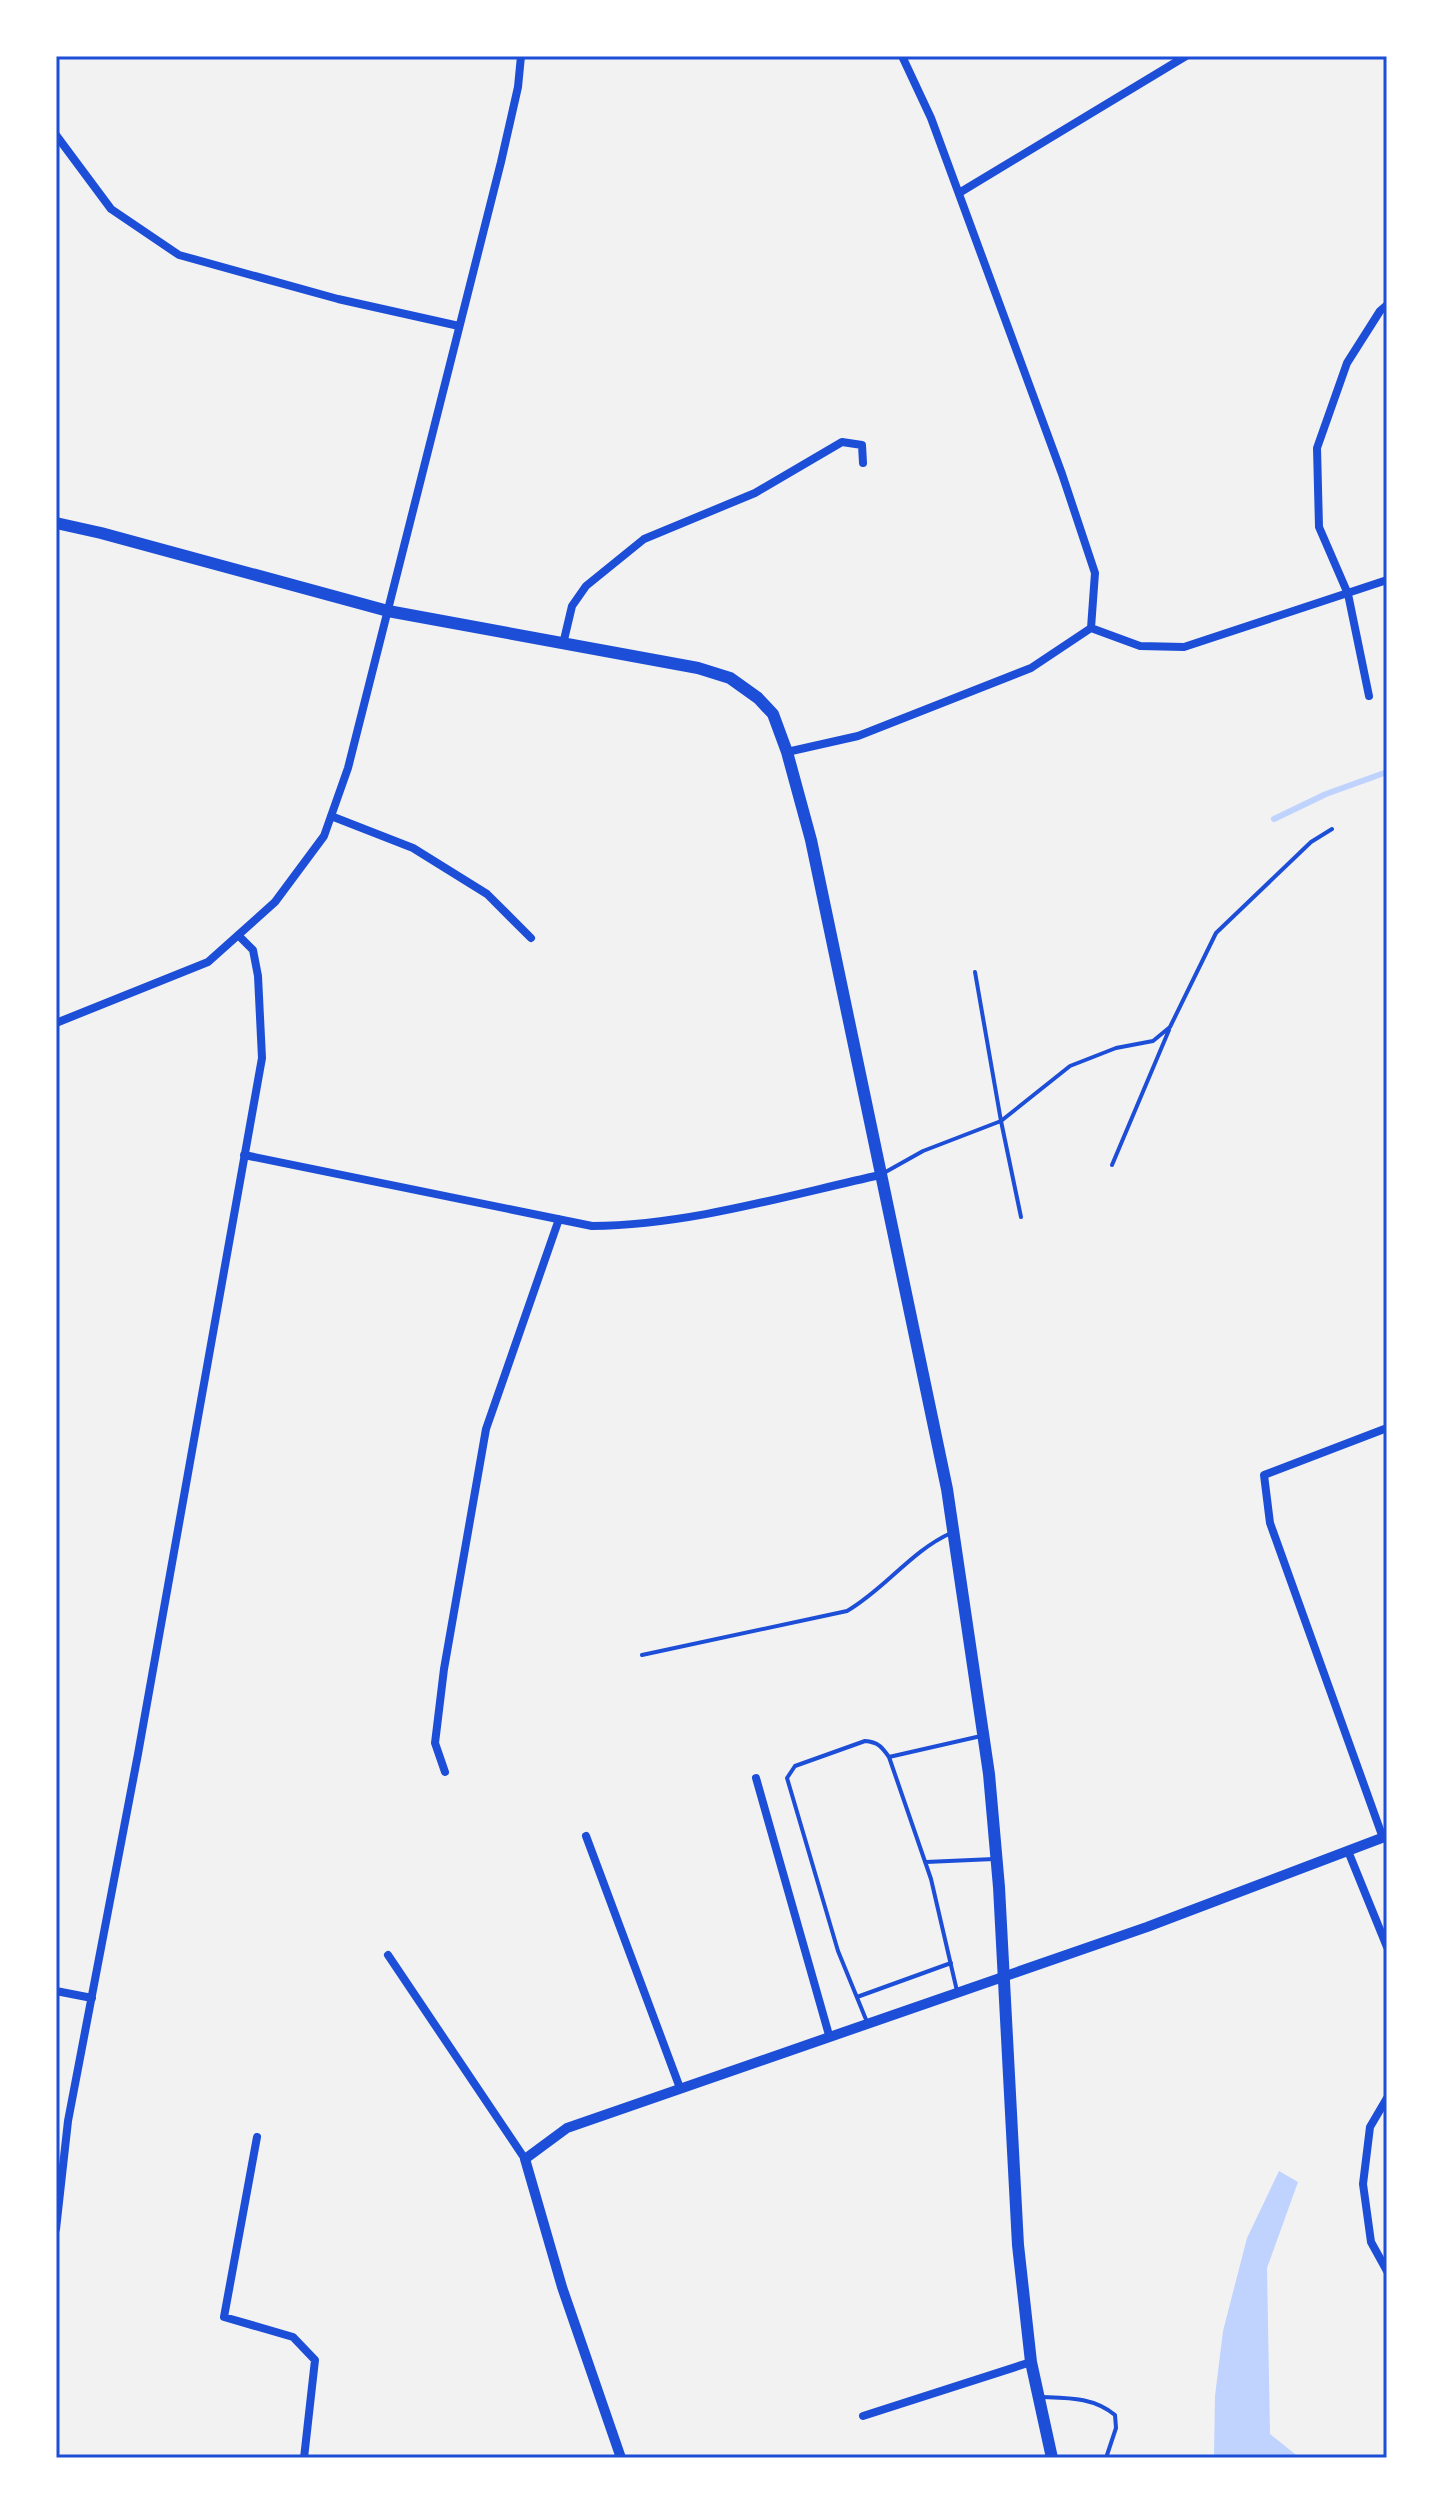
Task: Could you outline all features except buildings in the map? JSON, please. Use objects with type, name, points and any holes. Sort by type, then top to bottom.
[{"type":"main road","points":[[56,523],[388,611],[685,665],[730,678],[758,698],[773,714],[787,752],[811,840],[947,1489],[983,1736],[997,1859],[1018,2245],[1031,2362],[1052,2458]]},
{"type":"street","points":[[902,56],[931,118],[959,193],[1095,573],[1091,628]]},
{"type":"street","points":[[959,193],[1186,56]]},
{"type":"street","points":[[56,1023],[208,962],[275,902],[324,836],[348,768],[501,162],[518,87],[517,57]]},
{"type":"street","points":[[56,135],[111,209],[179,255],[338,299],[459,326]]},
{"type":"street","points":[[1369,696],[1348,594],[1319,527],[1317,448],[1347,363],[1387,305]]},
{"type":"street","points":[[563,644],[572,606],[586,586],[644,539],[755,493],[842,442],[862,445],[863,463]]},
{"type":"street","points":[[1091,628],[1140,646],[1184,647],[1387,580]]},
{"type":"street","points":[[787,752],[858,736],[1031,668],[1091,628]]},
{"type":"street","points":[[331,816],[413,848],[487,894],[531,938]]},
{"type":"street","points":[[56,2229],[68,2121],[141,1739],[262,1058],[258,976],[253,950],[238,935]]},
{"type":"street","points":[[244,1155],[592,1226],[632,1225],[708,1214],[880,1175]]},
{"type":"street","points":[[445,1772],[435,1743],[444,1669],[486,1429],[559,1219]]},
{"type":"street","points":[[525,2159],[567,2128],[1147,1927],[1385,1837],[1270,1523],[1264,1475],[1387,1428]]},
{"type":"street","points":[[756,1778],[829,2035]]},
{"type":"street","points":[[586,1836],[680,2088]]},
{"type":"street","points":[[1348,1851],[1387,1947]]},
{"type":"street","points":[[388,1955],[525,2159],[562,2287],[621,2458]]},
{"type":"street","points":[[56,1991],[92,1998]]},
{"type":"street","points":[[1387,2098],[1370,2127],[1363,2184],[1371,2242],[1387,2271]]},
{"type":"street","points":[[257,2137],[224,2317],[293,2337],[315,2360],[304,2458]]},
{"type":"street","points":[[863,2416],[1031,2362]]},
{"type":"lane","points":[[1112,1165],[1170,1027],[1216,933],[1311,842],[1332,829]]},
{"type":"lane","points":[[975,972],[1021,1217]]},
{"type":"lane","points":[[880,1175],[923,1151],[1001,1121],[1070,1066],[1116,1048],[1153,1041],[1170,1027]]},
{"type":"lane","points":[[642,1655],[847,1611],[865,1601],[921,1550],[953,1532]]},
{"type":"lane","points":[[889,1757],[983,1736]]},
{"type":"lane","points":[[867,2022],[838,1951],[787,1778],[795,1766],[865,1741],[882,1747],[889,1757],[926,1862],[957,1991]]},
{"type":"lane","points":[[926,1862],[997,1859]]},
{"type":"lane","points":[[857,1997],[951,1963]]},
{"type":"lane","points":[[1038,2397],[1088,2400],[1103,2405],[1115,2415],[1116,2428],[1106,2458]]},
{"type":"water","points":[[1279,2171],[1298,2182],[1267,2268],[1270,2434],[1300,2458],[1214,2458],[1215,2396],[1223,2331],[1247,2238]]},
{"type":"waterway","points":[[1274,819],[1326,794],[1387,772]]}]
